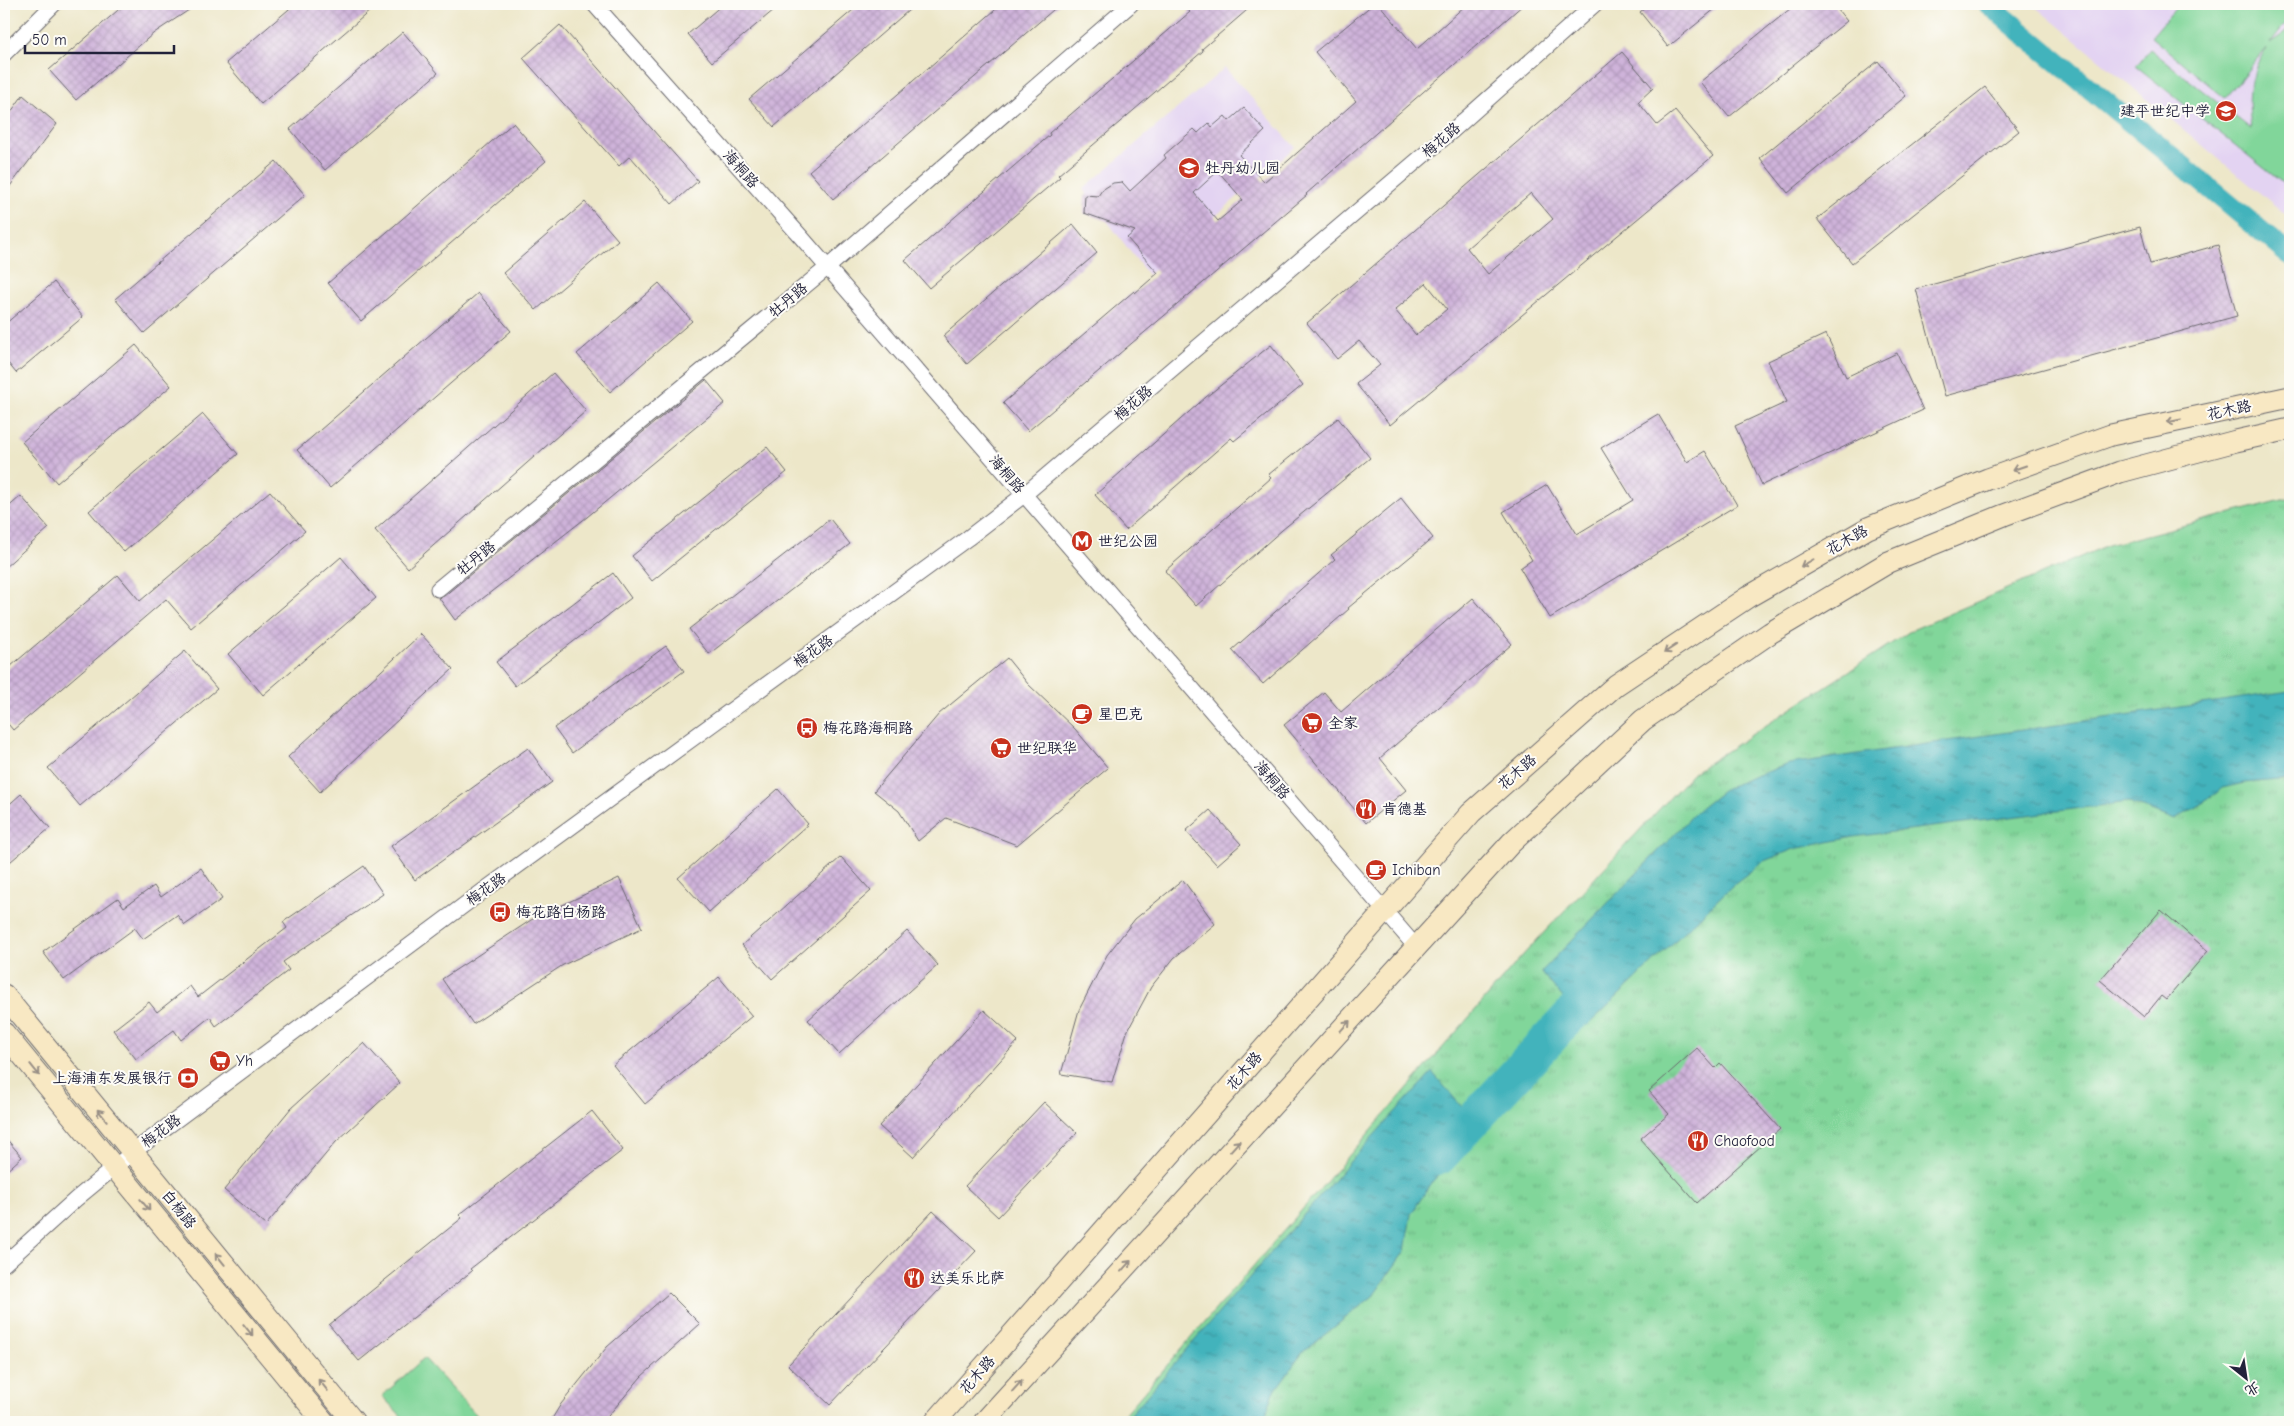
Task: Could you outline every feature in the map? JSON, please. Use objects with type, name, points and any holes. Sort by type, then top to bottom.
[{"type":"main road","name":"花木路","points":[[935,1422],[1471,813],[1616,685],[1748,597],[1868,528],[1988,479],[2111,435],[2290,397]]},
{"type":"main road","name":"花木路","points":[[984,1422],[1511,843],[1644,720],[1770,633],[1889,562],[2004,515],[2120,472],[2236,441],[2290,429]]},
{"type":"main road","name":"白杨路","points":[[4,995],[354,1422]]},
{"type":"main road","name":"白杨路","points":[[4,1033],[324,1422]]},
{"type":"street","points":[[4,54],[54,4]]},
{"type":"street","name":"海桐路","points":[[594,4],[828,267],[1416,947]]},
{"type":"street","name":"牡丹路","points":[[438,589],[828,267],[1131,4]]},
{"type":"street","name":"梅花路","points":[[4,1264],[133,1152],[483,891],[968,538],[1025,494],[1452,131],[1596,4]]},
{"type":"shaded area","name":"建平世纪中学","points":[[2032,4],[2290,4],[2290,218]]},
{"type":"shaded area","name":"牡丹幼儿园","points":[[1225,68],[1295,147],[1148,275],[1083,189]]},
{"type":"green space","points":[[2179,4],[2290,4],[2290,18],[2270,43],[2290,29],[2290,189],[2136,66],[2150,49],[2251,129],[2249,105],[2251,87],[2256,69],[2266,48],[2225,98],[2151,37]]},
{"type":"green space","points":[[2290,498],[2290,1422],[1118,1422],[1523,955],[1693,773],[1912,630],[2108,545]]},
{"type":"green space","points":[[424,1358],[483,1422],[407,1422],[382,1396]]},
{"type":"water","points":[[2290,691],[2290,779],[2244,783],[2222,788],[2212,797],[2175,820],[2129,802],[1853,837],[1794,849],[1764,861],[1735,883],[1587,1026],[1541,972],[1697,811],[1722,791],[1747,779],[1789,764]]},
{"type":"water","points":[[1432,1072],[1480,1128],[1432,1182],[1411,1214],[1405,1251],[1373,1296],[1303,1352],[1274,1392],[1263,1422],[1246,1422],[1237,1416],[1224,1412],[1221,1422],[1124,1422],[1354,1157]]},
{"type":"building","points":[[125,4],[198,4],[154,33],[76,100],[49,70]]},
{"type":"building","points":[[295,4],[378,4],[261,104],[226,63]]},
{"type":"building","points":[[723,4],[781,4],[712,62],[688,34]]},
{"type":"building","points":[[860,4],[916,4],[774,127],[749,99]]},
{"type":"building","points":[[1002,4],[1060,4],[833,199],[809,171]]},
{"type":"building","points":[[1196,4],[1254,4],[1202,49],[1203,51],[1058,175],[1060,177],[929,288],[905,260],[1190,12],[1188,10]]},
{"type":"building","points":[[1373,4],[1379,4],[1417,49],[1467,4],[1524,4],[1307,195],[1028,431],[1003,403],[1134,291],[1135,293],[1158,273],[1127,238],[1135,231],[1084,213],[1085,195],[1098,196],[1102,190],[1113,183],[1122,182],[1130,191],[1166,158],[1164,155],[1194,129],[1198,133],[1209,123],[1212,127],[1225,116],[1229,121],[1244,108],[1265,131],[1239,155],[1264,182],[1356,101],[1315,52]],"holes":[[[1218,171],[1243,200],[1218,221],[1194,193]]]},
{"type":"building","points":[[1650,4],[1721,4],[1668,47],[1640,12]]},
{"type":"building","points":[[1796,4],[1833,4],[1847,21],[1729,117],[1700,82]]},
{"type":"building","points":[[560,25],[698,181],[672,204],[630,156],[619,166],[523,58]]},
{"type":"building","points":[[403,32],[438,73],[325,170],[290,129]]},
{"type":"building","points":[[1622,52],[1653,88],[1638,102],[1657,125],[1675,111],[1713,156],[1390,425],[1356,384],[1380,365],[1359,341],[1337,359],[1307,323]],"holes":[[[1531,193],[1553,219],[1488,274],[1467,248]],[[1426,283],[1447,309],[1416,335],[1395,310]]]},
{"type":"building","points":[[1878,61],[1906,96],[1788,193],[1760,158]]},
{"type":"building","points":[[1985,87],[2019,131],[1852,263],[1817,219]]},
{"type":"building","points":[[23,95],[57,124],[4,194],[4,122]]},
{"type":"building","points":[[513,123],[546,161],[361,321],[328,283]]},
{"type":"building","points":[[276,161],[305,195],[144,333],[115,299]]},
{"type":"building","points":[[585,202],[618,240],[536,310],[503,273]]},
{"type":"building","points":[[1073,224],[1097,253],[967,364],[943,336]]},
{"type":"building","points":[[2140,227],[2150,264],[2218,245],[2237,316],[1945,396],[1916,289]]},
{"type":"building","points":[[54,282],[83,317],[16,373],[4,358],[4,325]]},
{"type":"building","points":[[659,283],[692,321],[610,392],[577,354]]},
{"type":"building","points":[[478,293],[511,331],[330,488],[297,450]]},
{"type":"building","points":[[1826,334],[1846,377],[1897,353],[1923,410],[1762,485],[1735,426],[1787,402],[1768,361]]},
{"type":"building","points":[[136,345],[171,386],[57,483],[22,442]]},
{"type":"building","points":[[1271,345],[1303,385],[1234,441],[1231,438],[1126,530],[1095,495],[1206,397]]},
{"type":"building","points":[[553,373],[586,411],[408,568],[375,530]]},
{"type":"building","points":[[706,380],[725,403],[587,517],[455,620],[439,598],[444,596]]},
{"type":"building","points":[[203,414],[238,454],[124,552],[89,511]]},
{"type":"building","points":[[1658,414],[1687,462],[1705,451],[1737,505],[1550,618],[1520,568],[1532,560],[1503,512],[1547,485],[1577,534],[1633,500],[1601,448]]},
{"type":"building","points":[[1338,418],[1370,458],[1282,530],[1196,606],[1165,571],[1271,478],[1268,475]]},
{"type":"building","points":[[767,447],[787,472],[652,581],[632,556]]},
{"type":"building","points":[[270,491],[305,531],[191,628],[166,599],[13,730],[4,719],[4,672],[118,575],[140,601]]},
{"type":"building","points":[[21,496],[49,528],[4,568],[4,511]]},
{"type":"building","points":[[1401,498],[1433,538],[1348,608],[1263,684],[1232,650],[1335,559],[1331,555]]},
{"type":"building","points":[[830,519],[850,544],[709,654],[689,629]]},
{"type":"building","points":[[341,557],[376,598],[263,695],[228,654]]},
{"type":"building","points":[[613,573],[631,598],[515,686],[496,662]]},
{"type":"building","points":[[1473,598],[1512,644],[1380,758],[1406,790],[1366,823],[1284,725],[1324,692],[1341,712]]},
{"type":"building","points":[[421,634],[453,669],[320,792],[288,757]]},
{"type":"building","points":[[666,646],[684,671],[572,753],[554,728]]},
{"type":"building","points":[[185,651],[217,689],[80,806],[48,768]]},
{"type":"building","name":"世纪联华","points":[[1007,658],[1028,684],[1075,729],[1108,768],[1017,845],[946,818],[918,841],[899,811],[874,791],[939,714]]},
{"type":"building","points":[[528,748],[552,782],[415,880],[391,846]]},
{"type":"building","points":[[778,789],[808,824],[709,912],[678,878]]},
{"type":"building","points":[[21,794],[50,828],[4,867],[4,809]]},
{"type":"building","points":[[1210,810],[1241,844],[1217,865],[1186,831]]},
{"type":"building","points":[[841,857],[871,891],[772,979],[742,945]]},
{"type":"building","points":[[364,866],[383,894],[283,962],[289,970],[216,1026],[210,1017],[181,1040],[174,1030],[136,1059],[113,1030],[149,1002],[157,1012],[190,986],[198,997],[287,928],[283,922]]},
{"type":"building","points":[[201,868],[222,899],[185,925],[177,915],[143,939],[135,928],[64,980],[43,952],[118,898],[124,907],[154,886],[161,897]]},
{"type":"building","points":[[619,878],[642,928],[563,965],[473,1024],[442,979],[531,920]]},
{"type":"building","points":[[1183,880],[1215,924],[1174,958],[1151,987],[1127,1032],[1112,1082],[1061,1074],[1079,1010],[1107,955],[1135,919]]},
{"type":"building","points":[[2161,910],[2208,951],[2166,1000],[2161,996],[2144,1017],[2100,980]]},
{"type":"building","points":[[907,931],[938,965],[839,1054],[808,1020]]},
{"type":"building","points":[[719,977],[752,1016],[645,1104],[613,1065]]},
{"type":"building","points":[[984,1010],[1018,1041],[913,1157],[879,1126]]},
{"type":"building","points":[[364,1043],[400,1083],[336,1142],[266,1225],[224,1190],[291,1108]]},
{"type":"building","points":[[1697,1048],[1715,1068],[1720,1063],[1780,1129],[1697,1203],[1640,1139],[1669,1114],[1649,1091]]},
{"type":"building","points":[[1044,1102],[1077,1133],[998,1217],[965,1186]]},
{"type":"building","points":[[592,1111],[623,1150],[470,1269],[472,1271],[359,1361],[329,1325],[462,1218],[459,1215]]},
{"type":"building","points":[[4,1136],[22,1157],[4,1173]]},
{"type":"building","points":[[933,1211],[976,1251],[830,1405],[788,1365]]},
{"type":"building","points":[[669,1293],[700,1324],[641,1377],[603,1422],[550,1422],[561,1404],[607,1347]]},
{"type":"waterway","points":[[1988,4],[2290,255]]},
{"type":"waterway","points":[[1439,1157],[1585,1000],[1611,977]]},
{"type":"place","name":"建平世纪中学","points":[[2226,111]]},
{"type":"place","name":"牡丹幼儿园","points":[[1189,168]]},
{"type":"place","name":"世纪公园","points":[[1082,541]]},
{"type":"place","name":"星巴克","points":[[1082,714]]},
{"type":"place","name":"全家","points":[[1312,723]]},
{"type":"place","name":"梅花路海桐路","points":[[807,728]]},
{"type":"place","name":"世纪联华","points":[[1001,748]]},
{"type":"place","name":"肯德基","points":[[1366,809]]},
{"type":"place","name":"Ichiban","points":[[1376,870]]},
{"type":"place","name":"梅花路白杨路","points":[[500,912]]},
{"type":"place","name":"Yh","points":[[220,1061]]},
{"type":"place","name":"上海浦东发展银行","points":[[188,1078]]},
{"type":"place","name":"Chaofood","points":[[1698,1141]]},
{"type":"place","name":"达美乐比萨","points":[[914,1278]]}]
